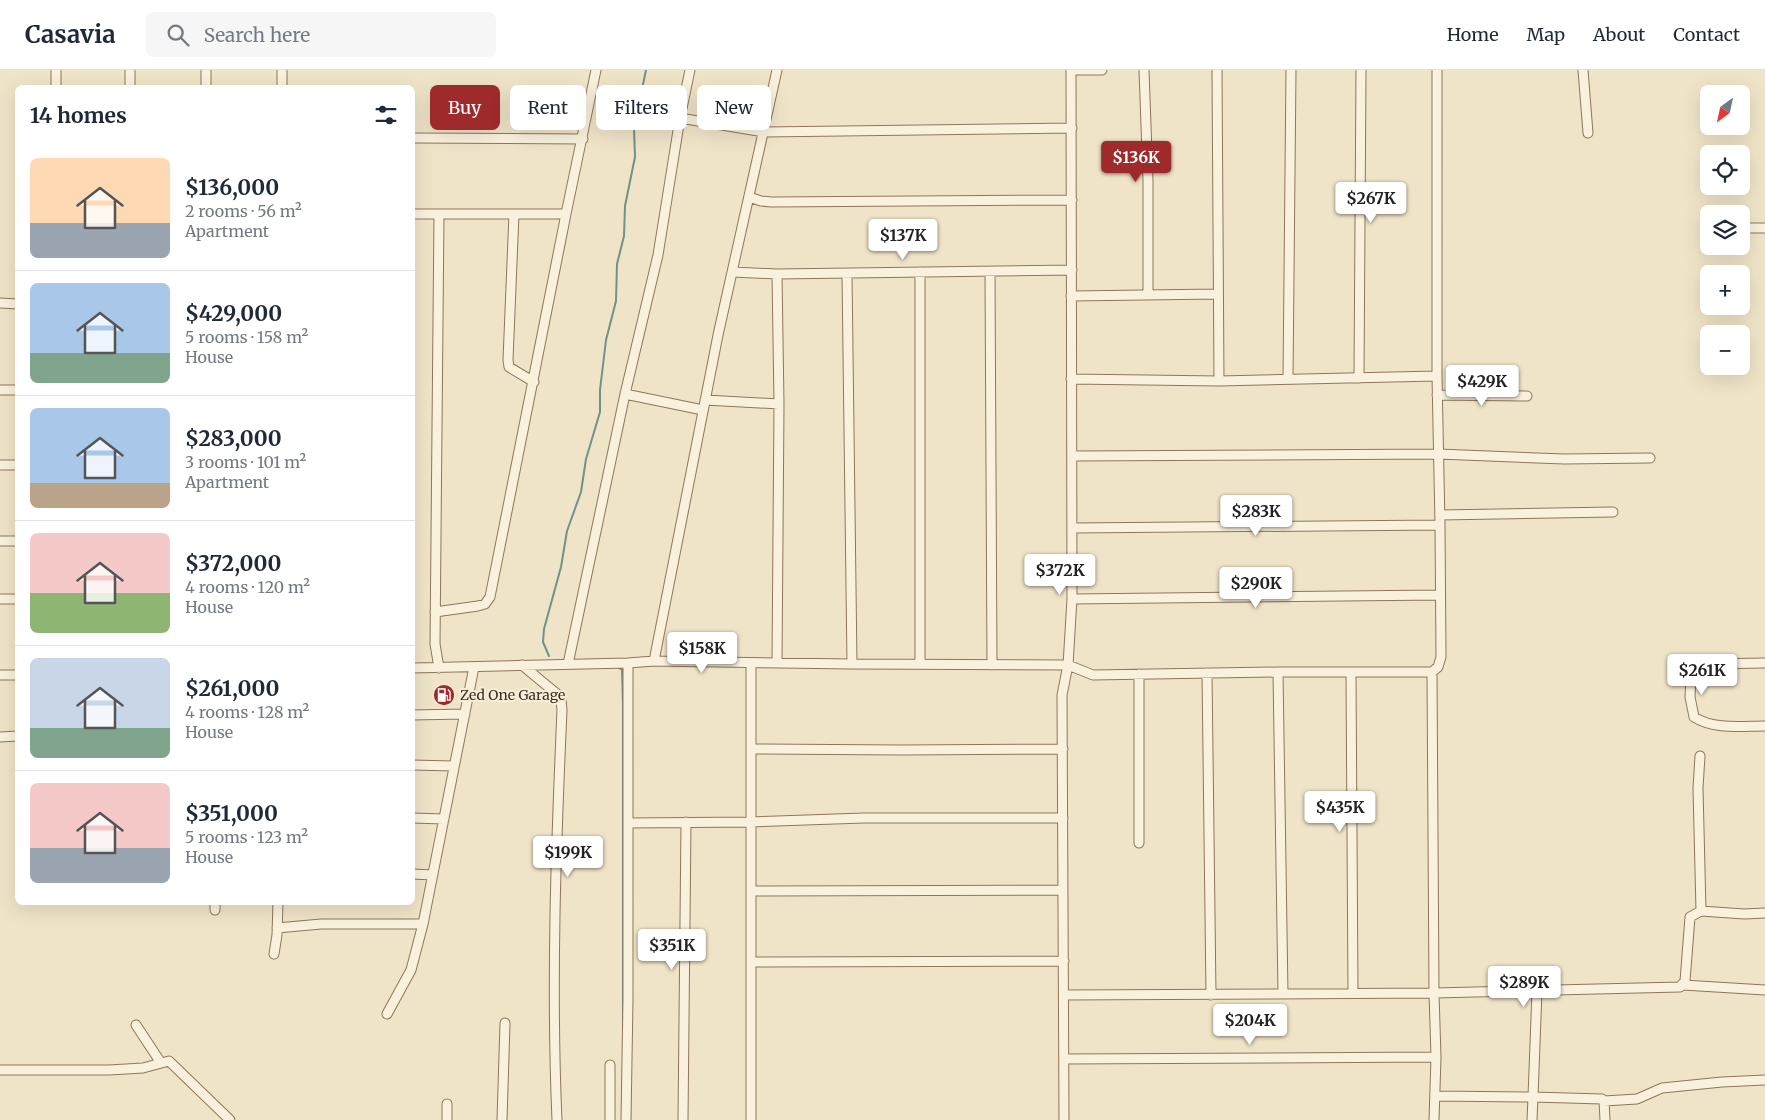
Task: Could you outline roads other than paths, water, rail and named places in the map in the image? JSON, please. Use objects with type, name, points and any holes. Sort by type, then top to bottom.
[{"type":"street","points":[[56,70],[56,85]]},
{"type":"street","points":[[130,70],[130,85]]},
{"type":"street","points":[[206,70],[206,85]]},
{"type":"street","points":[[282,70],[282,85]]},
{"type":"street","points":[[435,612],[478,606],[485,604],[490,597],[596,70]]},
{"type":"street","points":[[687,85],[690,70]]},
{"type":"street","points":[[654,661],[705,400],[777,70]]},
{"type":"street","points":[[1064,1120],[1062,695],[1068,665],[1072,599],[1072,70],[1102,70]]},
{"type":"street","points":[[1144,70],[1148,181],[1148,295]]},
{"type":"street","points":[[1217,70],[1219,380]]},
{"type":"street","points":[[1288,379],[1291,70]]},
{"type":"street","points":[[1359,378],[1361,70]]},
{"type":"street","points":[[415,668],[654,661],[1068,665],[1093,675],[1432,672],[1438,667],[1441,657],[1437,395],[1437,70]]},
{"type":"street","points":[[1583,70],[1588,133]]},
{"type":"street","points":[[687,119],[764,132],[1072,128]]},
{"type":"street","points":[[568,664],[625,394],[658,254],[678,130]]},
{"type":"street","points":[[415,138],[583,139]]},
{"type":"street","points":[[749,197],[771,202],[1072,200]]},
{"type":"street","points":[[415,214],[566,214]]},
{"type":"street","points":[[439,214],[435,612],[435,644],[439,668]]},
{"type":"street","points":[[514,214],[508,360],[509,367],[534,382]]},
{"type":"street","points":[[1750,228],[1765,228]]},
{"type":"street","points":[[734,272],[847,274],[1072,270]]},
{"type":"street","points":[[920,272],[920,664]]},
{"type":"street","points":[[990,272],[992,665]]},
{"type":"street","points":[[777,274],[779,404],[777,663]]},
{"type":"street","points":[[847,274],[852,664]]},
{"type":"street","points":[[1071,296],[1218,294]]},
{"type":"street","points":[[0,303],[15,304]]},
{"type":"street","points":[[1071,380],[1219,380],[1437,376]]},
{"type":"street","points":[[0,390],[15,390]]},
{"type":"street","points":[[625,394],[703,410]]},
{"type":"street","points":[[1437,395],[1527,396]]},
{"type":"street","points":[[705,400],[779,404]]},
{"type":"street","points":[[1072,456],[1438,454],[1564,459],[1650,458]]},
{"type":"street","points":[[0,465],[15,465]]},
{"type":"street","points":[[1440,515],[1613,512]]},
{"type":"street","points":[[1072,528],[1440,525]]},
{"type":"street","points":[[0,541],[15,541]]},
{"type":"street","points":[[1072,599],[1440,595]]},
{"type":"street","points":[[0,599],[15,599]]},
{"type":"street","points":[[626,1120],[628,663]]},
{"type":"street","points":[[751,663],[751,1120]]},
{"type":"street","points":[[1765,663],[1704,664],[1692,676],[1690,697],[1694,717],[1702,722],[1712,725],[1765,726]]},
{"type":"street","points":[[522,665],[557,694],[561,700],[562,710],[556,930],[555,1052],[557,1120]]},
{"type":"street","points":[[387,1014],[411,970],[423,924],[474,667]]},
{"type":"street","points":[[1278,672],[1283,994]]},
{"type":"street","points":[[1351,672],[1353,993]]},
{"type":"street","points":[[1432,672],[1436,1057],[1434,1120]]},
{"type":"street","points":[[1207,673],[1211,994]]},
{"type":"street","points":[[1139,674],[1139,843]]},
{"type":"street","points":[[0,675],[15,675]]},
{"type":"street","points":[[415,715],[465,714]]},
{"type":"street","points":[[0,737],[15,736]]},
{"type":"street","points":[[751,748],[902,750],[1063,749]]},
{"type":"street","points":[[1700,756],[1698,788],[1701,911]]},
{"type":"street","points":[[415,765],[453,766]]},
{"type":"street","points":[[415,818],[444,819]]},
{"type":"street","points":[[628,823],[750,822],[864,818],[1063,818]]},
{"type":"street","points":[[683,1120],[686,822]]},
{"type":"street","points":[[415,874],[433,875]]},
{"type":"street","points":[[751,891],[1063,890]]},
{"type":"street","points":[[274,954],[278,905]]},
{"type":"street","points":[[1684,985],[1690,917],[1701,911],[1744,914],[1765,913]]},
{"type":"street","points":[[277,928],[321,924],[423,924]]},
{"type":"street","points":[[752,962],[1064,961]]},
{"type":"street","points":[[1064,995],[1434,993],[1680,987],[1684,985],[1765,990]]},
{"type":"street","points":[[1532,1120],[1537,991]]},
{"type":"street","points":[[502,1120],[506,1023]]},
{"type":"street","points":[[136,1024],[161,1063]]},
{"type":"street","points":[[1064,1059],[1436,1057]]},
{"type":"street","points":[[0,1070],[110,1070],[143,1068],[167,1060],[172,1062],[230,1120]]},
{"type":"street","points":[[610,1065],[610,1120]]},
{"type":"street","points":[[1435,1096],[1602,1099],[1604,1101],[1637,1098],[1662,1088],[1765,1080]]},
{"type":"street","points":[[1604,1101],[1605,1120]]},
{"type":"street","points":[[447,1104],[447,1120]]},
{"type":"waterway","points":[[549,656],[543,642],[544,629],[561,567],[567,531],[581,492],[586,459],[600,412],[600,390],[606,340],[616,301],[617,264],[624,236],[625,206],[635,157],[634,128],[646,70]]},
{"type":"waterway","points":[[618,667],[622,670],[623,705],[623,1038]]},
{"type":"place","name":"Zed One Garage","points":[[444,695]]}]
